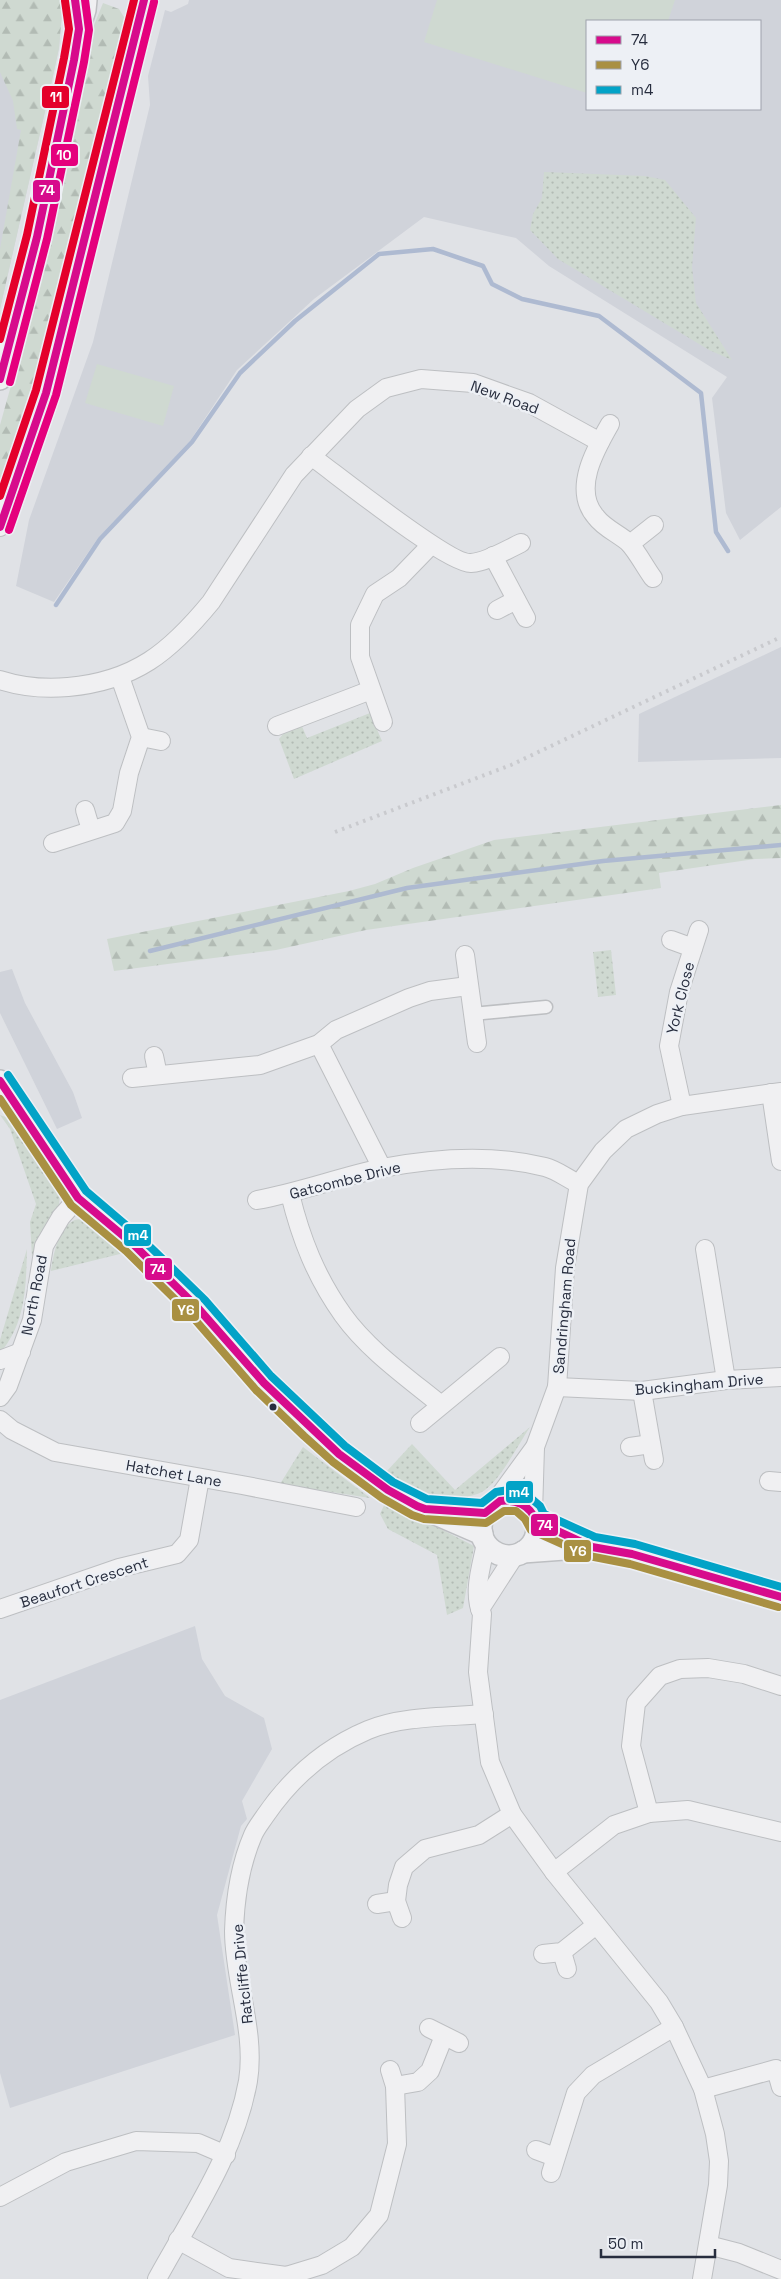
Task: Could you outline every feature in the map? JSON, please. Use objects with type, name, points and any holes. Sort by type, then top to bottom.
[{"type":"street","points":[[74,0],[80,29]]},
{"type":"street","points":[[0,378],[37,237],[86,0]]},
{"type":"street","points":[[0,528],[46,393],[144,0]]},
{"type":"street","name":"New Road","points":[[0,680],[21,685],[62,687],[83,685],[120,677],[140,667],[164,650],[195,621],[228,577],[280,494],[311,456],[357,409],[386,388],[421,379],[472,383],[529,403],[600,442]]},
{"type":"street","points":[[610,424],[600,442],[585,480],[587,500],[595,517],[630,544],[652,578]]},
{"type":"street","points":[[311,456],[431,545],[458,561],[470,563],[493,556],[521,543]]},
{"type":"street","points":[[630,544],[654,525]]},
{"type":"street","points":[[383,722],[360,657],[360,625],[376,594],[399,578],[431,545]]},
{"type":"street","points":[[493,556],[526,618]]},
{"type":"street","points":[[497,610],[516,600]]},
{"type":"street","points":[[54,843],[115,823],[122,811],[130,773],[141,737],[120,677]]},
{"type":"street","points":[[285,718],[371,690]]},
{"type":"street","points":[[141,737],[161,742]]},
{"type":"street","points":[[85,810],[92,830]]},
{"type":"street","name":"York Close","points":[[682,1106],[669,1046],[679,992],[700,930]]},
{"type":"street","name":"York Close","points":[[671,940],[693,948]]},
{"type":"street","points":[[465,955],[477,1043]]},
{"type":"street","points":[[132,1078],[260,1065],[319,1044],[336,1030],[409,998],[430,991],[468,986]]},
{"type":"street","points":[[472,1014],[546,1007]]},
{"type":"street","points":[[319,1044],[382,1168]]},
{"type":"street","points":[[154,1056],[158,1075]]},
{"type":"street","points":[[0,1081],[78,1198],[133,1244],[197,1307],[264,1383],[311,1429],[339,1454],[388,1490],[484,1539],[499,1554],[592,1547],[632,1554],[781,1597]]},
{"type":"street","points":[[776,1092],[781,1162]]},
{"type":"street","name":"Sandringham Road","points":[[489,1509],[535,1447],[557,1387],[565,1268],[579,1184],[603,1151],[626,1129],[682,1106],[776,1092]]},
{"type":"street","name":"Gatcombe Drive","points":[[257,1200],[290,1194],[382,1168],[438,1160],[494,1159],[547,1167],[579,1184]]},
{"type":"street","points":[[290,1194],[299,1231],[319,1276],[344,1316],[383,1359],[440,1405]]},
{"type":"street","name":"North Road","points":[[0,1397],[8,1386],[32,1320],[44,1246],[61,1217],[78,1198]]},
{"type":"street","points":[[705,1249],[726,1380]]},
{"type":"street","points":[[0,1360],[21,1352]]},
{"type":"street","points":[[420,1423],[500,1357]]},
{"type":"street","name":"Buckingham Drive","points":[[557,1387],[642,1391],[726,1380],[781,1377]]},
{"type":"street","points":[[630,1447],[652,1452],[642,1391]]},
{"type":"street","name":"Hatchet Lane","points":[[0,1420],[12,1430],[55,1452],[356,1507]]},
{"type":"street","name":"Sandringham Road","points":[[535,1447],[535,1517]]},
{"type":"street","name":"Beaufort Crescent","points":[[0,1609],[119,1568],[177,1554],[189,1540],[200,1478]]},
{"type":"street","points":[[592,1547],[535,1517],[528,1506],[514,1500],[500,1501],[489,1509],[481,1527],[484,1539],[478,1583],[482,1614],[478,1672],[490,1762],[512,1814],[554,1872],[659,2002],[674,2026],[703,2089],[715,2134],[719,2161],[718,2185],[702,2279]]},
{"type":"street","points":[[425,1509],[489,1509]]},
{"type":"street","points":[[480,1609],[519,1553],[535,1539],[535,1517]]},
{"type":"street","points":[[650,1813],[632,1746],[636,1703],[660,1676],[680,1669],[708,1668],[744,1674],[781,1686]]},
{"type":"street","name":"Ratcliffe Drive","points":[[157,2279],[226,2154],[240,2114],[248,2080],[250,2044],[234,1932],[238,1882],[253,1834],[281,1793],[301,1772],[323,1754],[369,1729],[405,1721],[484,1714]]},
{"type":"street","points":[[554,1872],[614,1825],[650,1813],[688,1810],[781,1832]]},
{"type":"street","points":[[377,1904],[399,1910],[398,1885],[404,1867],[425,1849],[480,1835],[512,1814]]},
{"type":"street","points":[[543,1954],[562,1952],[596,1925]]},
{"type":"street","points":[[562,1952],[567,1969]]},
{"type":"street","points":[[536,2150],[553,2165],[576,2093],[593,2075],[674,2026]]},
{"type":"street","points":[[178,2240],[229,2268],[287,2277],[322,2265],[352,2247],[379,2215],[398,2144],[392,2078],[418,2082],[430,2071],[444,2036]]},
{"type":"street","points":[[703,2089],[779,2068],[781,2087]]},
{"type":"street","points":[[0,2197],[66,2162],[136,2141],[198,2142],[226,2154]]},
{"type":"street","points":[[708,2245],[739,2253],[781,2270]]},
{"type":"shaded area","points":[[0,0],[63,0],[59,48],[0,309]]},
{"type":"shaded area","points":[[189,0],[781,0],[781,507],[740,540],[726,513],[712,398],[727,377],[549,266],[516,238],[424,217],[314,299],[237,370],[190,441],[98,538],[54,602],[16,586],[29,520],[93,342],[150,105],[148,76],[165,10],[171,12],[188,4]]},
{"type":"shaded area","points":[[781,647],[781,758],[638,762],[639,714]]},
{"type":"shaded area","points":[[12,969],[25,1003],[73,1092],[82,1118],[57,1129],[0,1013],[0,972]]},
{"type":"shaded area","points":[[195,1626],[202,1659],[225,1696],[264,1718],[272,1749],[242,1801],[247,1819],[241,1826],[217,1915],[235,2035],[10,2108],[0,2073],[0,1700]]},
{"type":"green space","points":[[0,0],[63,0],[59,48],[0,309],[0,249],[21,130],[17,129],[13,101],[0,72]]},
{"type":"green space","points":[[437,0],[675,0],[668,20],[586,20],[586,93],[424,42]]},
{"type":"green space","points":[[103,3],[119,9],[127,22],[72,272],[0,513],[0,425],[17,364],[88,40]]},
{"type":"green space","points":[[544,172],[645,176],[665,180],[696,218],[692,267],[696,303],[732,360],[709,350],[558,259],[530,230],[533,214],[542,198]]},
{"type":"green space","points":[[97,364],[174,386],[163,426],[85,403]]},
{"type":"green space","points":[[370,713],[382,741],[294,779],[279,739],[287,729],[301,724],[307,738]]},
{"type":"green space","points":[[781,805],[781,858],[755,859],[659,873],[661,888],[366,930],[276,950],[114,971],[107,939],[349,891],[375,884],[413,868],[494,840]]},
{"type":"green space","points":[[611,950],[616,995],[598,997],[593,952]]},
{"type":"green space","points":[[0,1115],[14,1120],[61,1185],[59,1205],[42,1232],[32,1257],[30,1222],[36,1204],[10,1129]]},
{"type":"green space","points":[[85,1219],[95,1224],[124,1253],[51,1271],[60,1236],[74,1220]]},
{"type":"green space","points":[[27,1249],[25,1290],[20,1317],[9,1341],[0,1353],[0,1340]]},
{"type":"green space","points":[[530,1427],[498,1477],[485,1490],[477,1494],[456,1498],[432,1497],[403,1487],[386,1472],[412,1444],[455,1490]]},
{"type":"green space","points":[[303,1447],[370,1498],[280,1484]]},
{"type":"green space","points":[[386,1501],[474,1546],[463,1608],[447,1615],[437,1555],[388,1529],[380,1514]]},
{"type":"waterway","points":[[56,605],[100,539],[192,442],[240,373],[295,321],[379,254],[433,249],[483,266],[492,284],[522,299],[599,316],[701,393],[716,532],[728,551]]},
{"type":"waterway","points":[[150,951],[407,888],[603,861],[781,845]]},
{"type":"railway","points":[[335,832],[511,765],[781,637]]},
{"type":"transit line","name":"74","points":[[0,379],[37,237],[74,60],[79,29],[75,0]]},
{"type":"transit line","name":"10","points":[[10,382],[47,239],[84,62],[89,30],[85,0]]},
{"type":"transit line","name":"11","points":[[0,496],[36,390],[134,0]]},
{"type":"transit line","name":"74","points":[[0,527],[46,393],[144,0]]},
{"type":"transit line","name":"11","points":[[0,339],[27,235],[64,58],[69,29],[65,1]]},
{"type":"transit line","name":"10","points":[[9,530],[56,395],[154,2]]},
{"type":"transit line","name":"m4","points":[[8,1075],[86,1191],[140,1237],[205,1300],[271,1376],[345,1446],[393,1482],[427,1499],[482,1503],[496,1492],[509,1490],[526,1494],[540,1506],[544,1514],[595,1537],[635,1544],[781,1587]]},
{"type":"transit line","name":"74","points":[[0,1081],[78,1198],[133,1244],[197,1307],[264,1383],[339,1454],[388,1490],[425,1509],[485,1513],[500,1501],[517,1502],[526,1507],[536,1521],[592,1547],[632,1554],[781,1597]]},
{"type":"transit line","name":"Y6","points":[[0,1099],[71,1205],[126,1251],[190,1314],[256,1390],[304,1436],[333,1462],[382,1498],[412,1515],[424,1519],[486,1523],[504,1511],[516,1511],[525,1519],[531,1530],[589,1556],[630,1564],[778,1607]]}]
